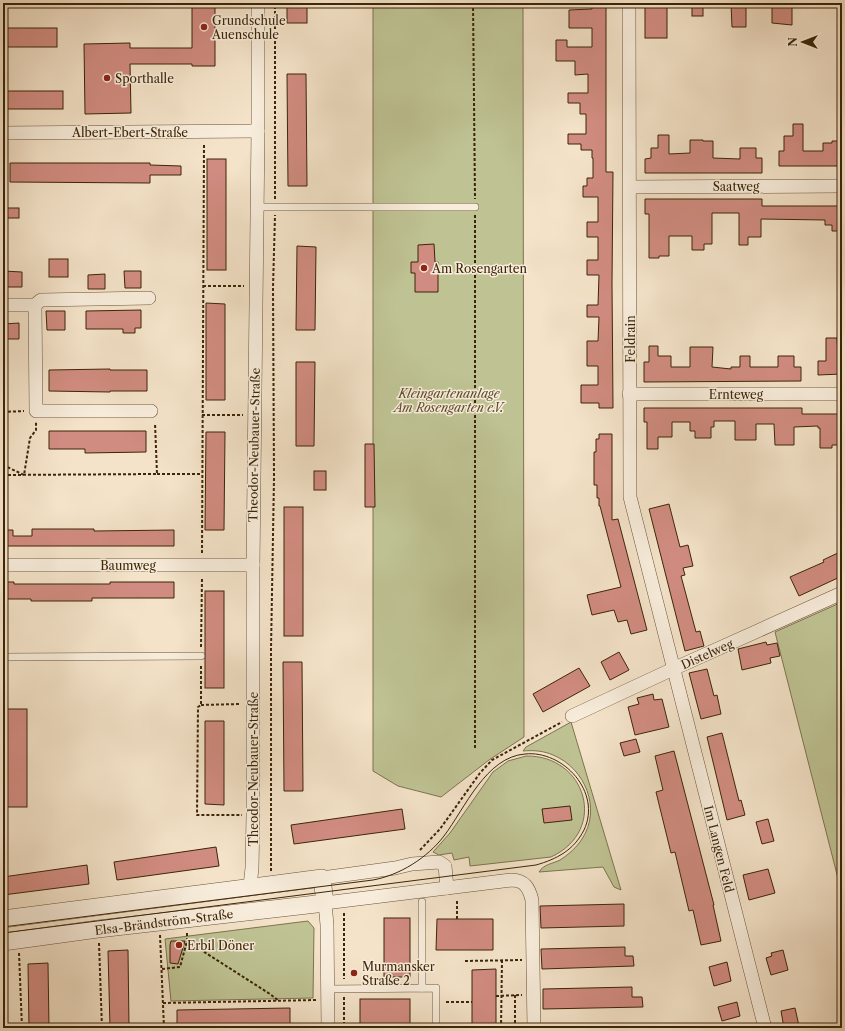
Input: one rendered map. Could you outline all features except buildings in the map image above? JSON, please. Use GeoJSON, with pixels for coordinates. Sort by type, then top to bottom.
{"type":"FeatureCollection","features":[{"type":"Feature","properties":{"kind":"street","name":"Theodor-Neubauer-Straße"},"geometry":{"type":"LineString","coordinates":[[250,886],[252,868],[253,816],[253,566],[258,3]]}},
{"type":"Feature","properties":{"kind":"street","name":"Feldrain"},"geometry":{"type":"LineString","coordinates":[[629,3],[630,497],[673,669]]}},
{"type":"Feature","properties":{"kind":"street","name":"Albert-Ebert-Straße"},"geometry":{"type":"LineString","coordinates":[[3,133],[258,131]]}},
{"type":"Feature","properties":{"kind":"street","name":"Saatweg"},"geometry":{"type":"LineString","coordinates":[[630,187],[842,186]]}},
{"type":"Feature","properties":{"kind":"street"},"geometry":{"type":"LineString","coordinates":[[3,305],[35,305],[41,300],[149,298]]}},
{"type":"Feature","properties":{"kind":"street"},"geometry":{"type":"LineString","coordinates":[[35,305],[36,411],[151,410]]}},
{"type":"Feature","properties":{"kind":"street","name":"Ernteweg"},"geometry":{"type":"LineString","coordinates":[[629,394],[842,394]]}},
{"type":"Feature","properties":{"kind":"street","name":"Baumweg"},"geometry":{"type":"LineString","coordinates":[[3,566],[253,566]]}},
{"type":"Feature","properties":{"kind":"street","name":"Distelweg"},"geometry":{"type":"LineString","coordinates":[[572,716],[842,593]]}},
{"type":"Feature","properties":{"kind":"street","name":"Im Langen Feld"},"geometry":{"type":"LineString","coordinates":[[673,669],[765,1028]]}},
{"type":"Feature","properties":{"kind":"street","name":"Elsa-Brändström-Straße"},"geometry":{"type":"LineString","coordinates":[[3,919],[250,886],[322,878],[395,868],[412,864],[439,862],[444,866],[447,888]]}},
{"type":"Feature","properties":{"kind":"street"},"geometry":{"type":"LineString","coordinates":[[322,878],[327,925],[328,1028]]}},
{"type":"Feature","properties":{"kind":"street","name":"Elsa-Brändström-Straße"},"geometry":{"type":"LineString","coordinates":[[11,941],[98,929],[517,880],[526,884],[532,900],[534,1028]]}},
{"type":"Feature","properties":{"kind":"street"},"geometry":{"type":"LineString","coordinates":[[250,886],[254,911]]}},
{"type":"Feature","properties":{"kind":"lane"},"geometry":{"type":"LineString","coordinates":[[257,207],[475,207]]}},
{"type":"Feature","properties":{"kind":"lane"},"geometry":{"type":"LineString","coordinates":[[3,657],[201,656]]}},
{"type":"Feature","properties":{"kind":"lane"},"geometry":{"type":"LineString","coordinates":[[422,902],[422,988]]}},
{"type":"Feature","properties":{"kind":"lane"},"geometry":{"type":"LineString","coordinates":[[328,995],[344,989],[436,988],[436,1028]]}},
{"type":"Feature","properties":{"kind":"path"},"geometry":{"type":"LineString","coordinates":[[272,884],[270,852],[274,478],[273,288],[275,206],[275,3]]}},
{"type":"Feature","properties":{"kind":"path"},"geometry":{"type":"LineString","coordinates":[[473,3],[475,207],[475,748]]}},
{"type":"Feature","properties":{"kind":"path"},"geometry":{"type":"LineString","coordinates":[[204,132],[201,705],[198,707],[197,815],[253,816]]}},
{"type":"Feature","properties":{"kind":"path"},"geometry":{"type":"LineString","coordinates":[[203,286],[256,286],[273,288]]}},
{"type":"Feature","properties":{"kind":"path"},"geometry":{"type":"LineString","coordinates":[[151,410],[155,420],[157,474]]}},
{"type":"Feature","properties":{"kind":"path"},"geometry":{"type":"LineString","coordinates":[[3,412],[36,411],[36,430],[30,438],[24,475]]}},
{"type":"Feature","properties":{"kind":"path"},"geometry":{"type":"LineString","coordinates":[[202,415],[243,415]]}},
{"type":"Feature","properties":{"kind":"path"},"geometry":{"type":"LineString","coordinates":[[3,465],[24,475]]}},
{"type":"Feature","properties":{"kind":"path"},"geometry":{"type":"LineString","coordinates":[[3,475],[202,474]]}},
{"type":"Feature","properties":{"kind":"path"},"geometry":{"type":"LineString","coordinates":[[201,705],[253,704]]}},
{"type":"Feature","properties":{"kind":"path"},"geometry":{"type":"LineString","coordinates":[[418,852],[433,838],[480,773],[492,760],[572,716]]}},
{"type":"Feature","properties":{"kind":"path"},"geometry":{"type":"LineString","coordinates":[[457,898],[457,919]]}},
{"type":"Feature","properties":{"kind":"path"},"geometry":{"type":"LineString","coordinates":[[344,900],[344,1028]]}},
{"type":"Feature","properties":{"kind":"path"},"geometry":{"type":"LineString","coordinates":[[162,969],[180,968],[186,941],[188,919]]}},
{"type":"Feature","properties":{"kind":"path"},"geometry":{"type":"LineString","coordinates":[[160,922],[164,1028]]}},
{"type":"Feature","properties":{"kind":"path"},"geometry":{"type":"LineString","coordinates":[[98,929],[102,1028]]}},
{"type":"Feature","properties":{"kind":"path"},"geometry":{"type":"LineString","coordinates":[[11,941],[22,1028]]}},
{"type":"Feature","properties":{"kind":"path"},"geometry":{"type":"LineString","coordinates":[[186,941],[270,994],[280,1002]]}},
{"type":"Feature","properties":{"kind":"path"},"geometry":{"type":"LineString","coordinates":[[502,960],[502,1028]]}},
{"type":"Feature","properties":{"kind":"path"},"geometry":{"type":"LineString","coordinates":[[465,961],[533,960]]}},
{"type":"Feature","properties":{"kind":"path"},"geometry":{"type":"LineString","coordinates":[[163,1003],[280,1002],[328,995]]}},
{"type":"Feature","properties":{"kind":"path"},"geometry":{"type":"LineString","coordinates":[[515,995],[515,1028]]}},
{"type":"Feature","properties":{"kind":"path"},"geometry":{"type":"LineString","coordinates":[[496,996],[533,995]]}},
{"type":"Feature","properties":{"kind":"path"},"geometry":{"type":"LineString","coordinates":[[436,1002],[472,1002]]}},
{"type":"Feature","properties":{"kind":"green space","name":"Kleingartenanlage Am Rosengarten e.V."},"geometry":{"type":"Polygon","coordinates":[[[373,3],[523,3],[524,737],[489,760],[441,797],[398,786],[373,771],[373,3]]]}},
{"type":"Feature","properties":{"kind":"green space"},"geometry":{"type":"Polygon","coordinates":[[[842,602],[842,894],[775,632],[842,602]]]}},
{"type":"Feature","properties":{"kind":"green space"},"geometry":{"type":"Polygon","coordinates":[[[571,722],[621,890],[614,887],[603,867],[539,872],[546,866],[563,858],[580,842],[588,827],[590,803],[582,779],[574,769],[564,761],[546,753],[523,751],[526,747],[571,722]]]}},
{"type":"Feature","properties":{"kind":"green space"},"geometry":{"type":"Polygon","coordinates":[[[526,756],[547,759],[563,768],[576,780],[583,796],[584,813],[580,830],[569,845],[551,857],[470,866],[469,857],[454,860],[452,853],[439,855],[433,852],[450,833],[493,772],[508,761],[526,756]]]}},
{"type":"Feature","properties":{"kind":"green space"},"geometry":{"type":"Polygon","coordinates":[[[308,921],[314,928],[313,998],[171,1001],[165,939],[308,921]]]}},
{"type":"Feature","properties":{"kind":"tram line"},"geometry":{"type":"LineString","coordinates":[[3,927],[383,878],[403,870],[430,851],[444,836],[478,786],[488,774],[499,764],[511,757],[525,754],[539,755],[553,759],[565,766],[576,776],[583,788],[588,802],[588,816],[584,830],[580,837],[570,848],[558,857],[536,865],[3,933]]}},
{"type":"Feature","properties":{"kind":"place","name":"Grundschule Auenschule"},"geometry":{"type":"Point","coordinates":[204,27]}},
{"type":"Feature","properties":{"kind":"place","name":"Sporthalle"},"geometry":{"type":"Point","coordinates":[107,78]}},
{"type":"Feature","properties":{"kind":"place","name":"Am Rosengarten"},"geometry":{"type":"Point","coordinates":[424,268]}},
{"type":"Feature","properties":{"kind":"place","name":"Erbil Döner"},"geometry":{"type":"Point","coordinates":[179,945]}},
{"type":"Feature","properties":{"kind":"place","name":"Murmansker Straße 2"},"geometry":{"type":"Point","coordinates":[354,973]}}]}
